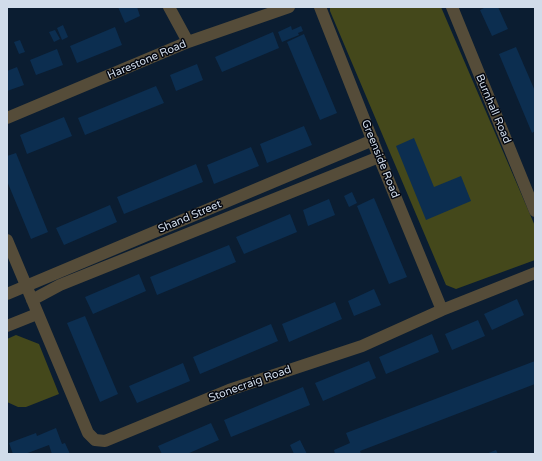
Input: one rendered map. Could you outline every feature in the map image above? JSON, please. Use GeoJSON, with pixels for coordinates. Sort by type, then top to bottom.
{"type":"FeatureCollection","features":[{"type":"Feature","properties":{"kind":"street"},"geometry":{"type":"LineString","coordinates":[[169,7],[188,42]]}},
{"type":"Feature","properties":{"kind":"street","name":"Harestone Road"},"geometry":{"type":"LineString","coordinates":[[7,118],[188,42],[289,7]]}},
{"type":"Feature","properties":{"kind":"street","name":"Greenside Road"},"geometry":{"type":"LineString","coordinates":[[320,7],[379,157],[442,310]]}},
{"type":"Feature","properties":{"kind":"street","name":"Burnhall Road"},"geometry":{"type":"LineString","coordinates":[[452,7],[535,211]]}},
{"type":"Feature","properties":{"kind":"street","name":"Shand Street"},"geometry":{"type":"LineString","coordinates":[[7,294],[373,140]]}},
{"type":"Feature","properties":{"kind":"street","name":"Shand Street"},"geometry":{"type":"LineString","coordinates":[[32,300],[60,285],[379,157]]}},
{"type":"Feature","properties":{"kind":"street"},"geometry":{"type":"LineString","coordinates":[[7,240],[37,314],[7,326]]}},
{"type":"Feature","properties":{"kind":"street","name":"Stonecraig Road"},"geometry":{"type":"LineString","coordinates":[[37,314],[88,433],[95,440],[105,441],[229,390],[362,346],[442,310],[535,273]]}},
{"type":"Feature","properties":{"kind":"green space"},"geometry":{"type":"Polygon","coordinates":[[[330,7],[441,7],[535,226],[535,260],[456,289],[446,285],[330,11],[330,7]]]}},
{"type":"Feature","properties":{"kind":"green space"},"geometry":{"type":"Polygon","coordinates":[[[16,335],[39,344],[59,394],[26,407],[18,407],[7,402],[7,339],[16,335]]]}},
{"type":"Feature","properties":{"kind":"building"},"geometry":{"type":"Polygon","coordinates":[[[118,7],[137,7],[140,16],[125,23],[118,7]]]}},
{"type":"Feature","properties":{"kind":"building"},"geometry":{"type":"Polygon","coordinates":[[[486,7],[498,7],[508,29],[492,36],[480,10],[486,7]]]}},
{"type":"Feature","properties":{"kind":"building"},"geometry":{"type":"Polygon","coordinates":[[[63,25],[68,37],[62,40],[57,28],[63,25]]]}},
{"type":"Feature","properties":{"kind":"building"},"geometry":{"type":"Polygon","coordinates":[[[291,26],[292,30],[301,26],[303,31],[298,33],[299,35],[282,42],[278,32],[291,26]]]}},
{"type":"Feature","properties":{"kind":"building"},"geometry":{"type":"Polygon","coordinates":[[[115,27],[122,45],[77,63],[70,46],[115,27]]]}},
{"type":"Feature","properties":{"kind":"building"},"geometry":{"type":"Polygon","coordinates":[[[55,30],[60,39],[54,42],[49,32],[55,30]]]}},
{"type":"Feature","properties":{"kind":"building"},"geometry":{"type":"Polygon","coordinates":[[[273,32],[279,48],[222,72],[215,57],[273,32]]]}},
{"type":"Feature","properties":{"kind":"building"},"geometry":{"type":"Polygon","coordinates":[[[304,34],[337,113],[320,120],[287,42],[304,34]]]}},
{"type":"Feature","properties":{"kind":"building"},"geometry":{"type":"Polygon","coordinates":[[[20,40],[25,52],[19,54],[14,42],[20,40]]]}},
{"type":"Feature","properties":{"kind":"building"},"geometry":{"type":"Polygon","coordinates":[[[516,47],[535,91],[535,131],[532,133],[499,54],[516,47]]]}},
{"type":"Feature","properties":{"kind":"building"},"geometry":{"type":"Polygon","coordinates":[[[57,49],[63,65],[36,75],[30,60],[57,49]]]}},
{"type":"Feature","properties":{"kind":"building"},"geometry":{"type":"Polygon","coordinates":[[[197,64],[203,80],[176,91],[170,75],[197,64]]]}},
{"type":"Feature","properties":{"kind":"building"},"geometry":{"type":"Polygon","coordinates":[[[17,67],[24,85],[7,91],[7,71],[17,67]]]}},
{"type":"Feature","properties":{"kind":"building"},"geometry":{"type":"Polygon","coordinates":[[[156,86],[164,103],[85,135],[78,118],[156,86]]]}},
{"type":"Feature","properties":{"kind":"building"},"geometry":{"type":"Polygon","coordinates":[[[64,117],[72,136],[27,154],[20,135],[64,117]]]}},
{"type":"Feature","properties":{"kind":"building"},"geometry":{"type":"Polygon","coordinates":[[[304,126],[312,145],[267,163],[260,144],[304,126]]]}},
{"type":"Feature","properties":{"kind":"building"},"geometry":{"type":"Polygon","coordinates":[[[414,138],[434,187],[461,176],[471,201],[426,220],[396,146],[414,138]]]}},
{"type":"Feature","properties":{"kind":"building"},"geometry":{"type":"Polygon","coordinates":[[[251,147],[259,166],[214,184],[207,165],[251,147]]]}},
{"type":"Feature","properties":{"kind":"building"},"geometry":{"type":"Polygon","coordinates":[[[16,153],[48,232],[31,239],[7,181],[7,156],[16,153]]]}},
{"type":"Feature","properties":{"kind":"building"},"geometry":{"type":"Polygon","coordinates":[[[196,164],[203,182],[124,214],[117,197],[196,164]]]}},
{"type":"Feature","properties":{"kind":"building"},"geometry":{"type":"Polygon","coordinates":[[[352,192],[357,203],[349,207],[344,196],[352,192]]]}},
{"type":"Feature","properties":{"kind":"building"},"geometry":{"type":"Polygon","coordinates":[[[374,198],[407,277],[389,284],[357,206],[374,198]]]}},
{"type":"Feature","properties":{"kind":"building"},"geometry":{"type":"Polygon","coordinates":[[[329,199],[335,215],[308,226],[303,210],[329,199]]]}},
{"type":"Feature","properties":{"kind":"building"},"geometry":{"type":"Polygon","coordinates":[[[110,205],[117,222],[64,245],[56,228],[110,205]]]}},
{"type":"Feature","properties":{"kind":"building"},"geometry":{"type":"Polygon","coordinates":[[[290,214],[297,232],[244,254],[236,237],[290,214]]]}},
{"type":"Feature","properties":{"kind":"building"},"geometry":{"type":"Polygon","coordinates":[[[229,245],[236,262],[157,295],[150,277],[229,245]]]}},
{"type":"Feature","properties":{"kind":"building"},"geometry":{"type":"Polygon","coordinates":[[[139,274],[146,291],[93,314],[85,297],[139,274]]]}},
{"type":"Feature","properties":{"kind":"building"},"geometry":{"type":"Polygon","coordinates":[[[374,289],[381,305],[354,316],[348,301],[374,289]]]}},
{"type":"Feature","properties":{"kind":"building"},"geometry":{"type":"Polygon","coordinates":[[[517,299],[524,315],[492,330],[484,314],[517,299]]]}},
{"type":"Feature","properties":{"kind":"building"},"geometry":{"type":"Polygon","coordinates":[[[335,302],[342,319],[289,342],[282,324],[335,302]]]}},
{"type":"Feature","properties":{"kind":"building"},"geometry":{"type":"Polygon","coordinates":[[[85,316],[118,394],[100,402],[67,323],[85,316]]]}},
{"type":"Feature","properties":{"kind":"building"},"geometry":{"type":"Polygon","coordinates":[[[478,320],[485,336],[452,350],[445,334],[478,320]]]}},
{"type":"Feature","properties":{"kind":"building"},"geometry":{"type":"Polygon","coordinates":[[[271,324],[278,341],[200,374],[193,357],[271,324]]]}},
{"type":"Feature","properties":{"kind":"building"},"geometry":{"type":"Polygon","coordinates":[[[432,334],[439,352],[386,374],[379,357],[432,334]]]}},
{"type":"Feature","properties":{"kind":"building"},"geometry":{"type":"Polygon","coordinates":[[[369,361],[376,378],[323,401],[315,383],[369,361]]]}},
{"type":"Feature","properties":{"kind":"building"},"geometry":{"type":"Polygon","coordinates":[[[535,361],[535,384],[360,451],[361,454],[335,454],[334,450],[350,443],[346,433],[535,361]]]}},
{"type":"Feature","properties":{"kind":"building"},"geometry":{"type":"Polygon","coordinates":[[[183,363],[190,381],[137,403],[129,386],[183,363]]]}},
{"type":"Feature","properties":{"kind":"building"},"geometry":{"type":"Polygon","coordinates":[[[303,387],[310,405],[231,437],[224,420],[303,387]]]}},
{"type":"Feature","properties":{"kind":"building"},"geometry":{"type":"Polygon","coordinates":[[[211,423],[219,440],[187,454],[162,454],[158,446],[211,423]]]}},
{"type":"Feature","properties":{"kind":"building"},"geometry":{"type":"Polygon","coordinates":[[[56,428],[62,444],[65,443],[70,454],[52,454],[49,445],[25,454],[13,454],[9,443],[36,433],[37,436],[56,428]]]}},
{"type":"Feature","properties":{"kind":"building"},"geometry":{"type":"Polygon","coordinates":[[[300,440],[307,454],[294,454],[290,445],[300,440]]]}},
{"type":"Feature","properties":{"kind":"building"},"geometry":{"type":"Polygon","coordinates":[[[496,450],[498,454],[486,454],[496,450]]]}}]}
